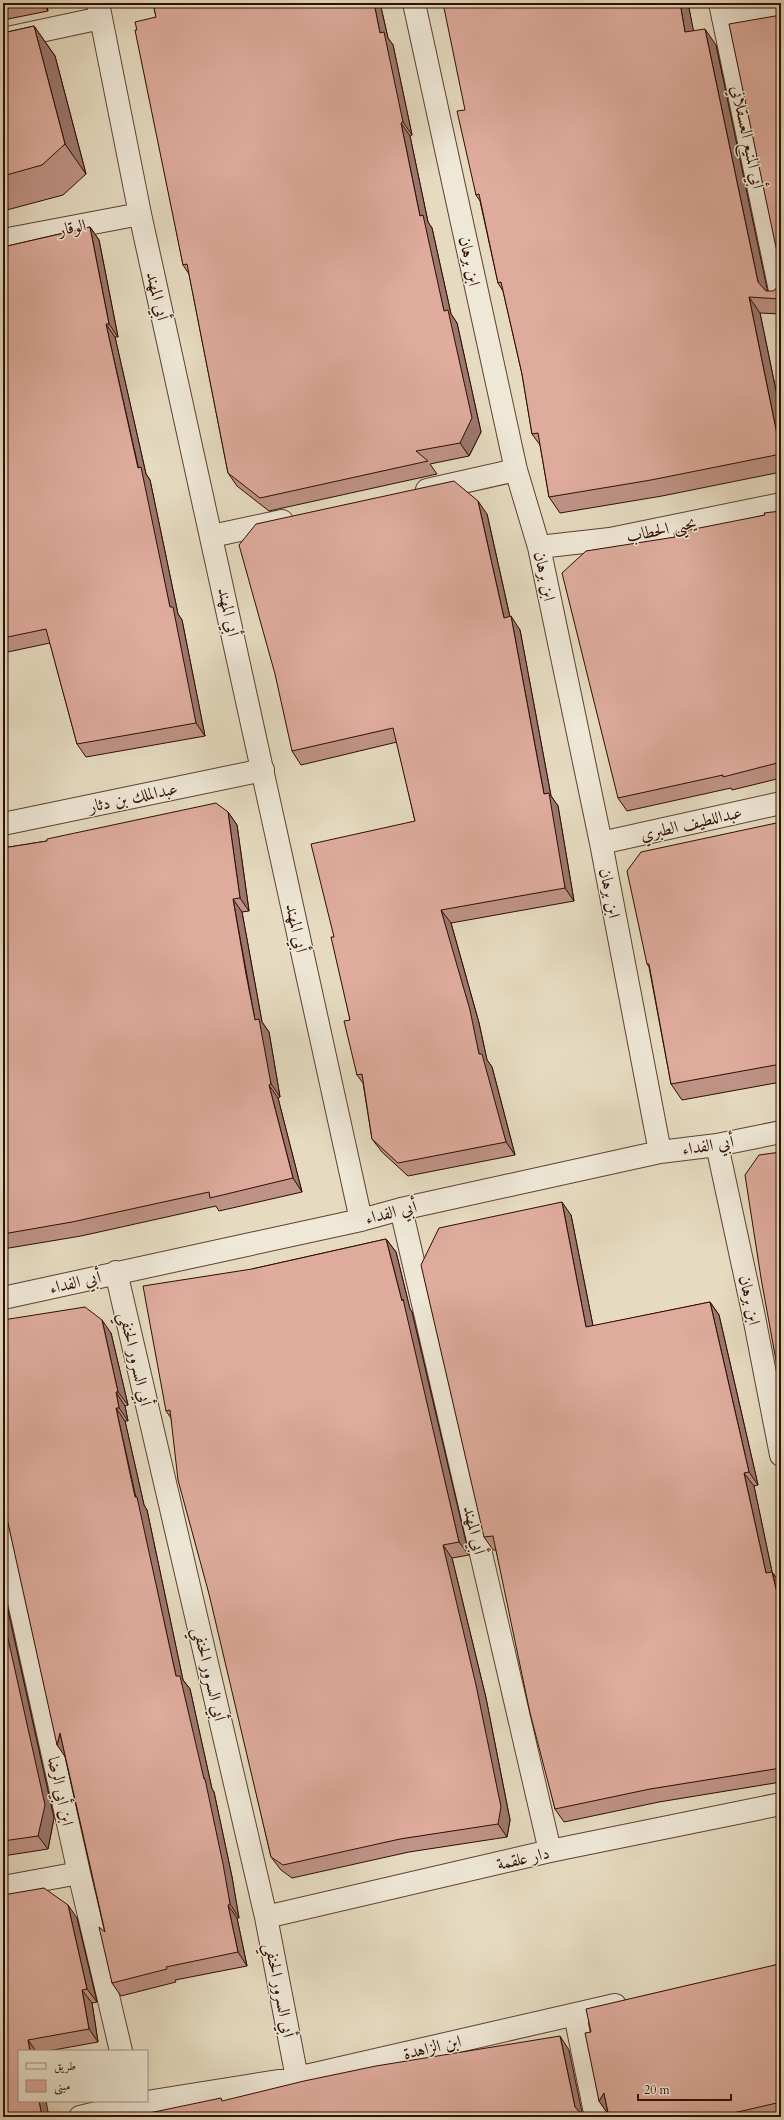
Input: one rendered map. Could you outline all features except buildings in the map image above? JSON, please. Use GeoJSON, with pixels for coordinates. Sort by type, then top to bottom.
{"type":"FeatureCollection","features":[{"type":"Feature","properties":{"kind":"street","name":"ابن برهان"},"geometry":{"type":"LineString","coordinates":[[414,3],[516,470],[539,548],[601,843],[660,1152]]}},
{"type":"Feature","properties":{"kind":"street"},"geometry":{"type":"LineString","coordinates":[[721,11],[781,7]]}},
{"type":"Feature","properties":{"kind":"street"},"geometry":{"type":"LineString","coordinates":[[3,39],[100,10]]}},
{"type":"Feature","properties":{"kind":"street","name":"أبي المهند"},"geometry":{"type":"LineString","coordinates":[[100,10],[140,214],[212,536],[361,1220]]}},
{"type":"Feature","properties":{"kind":"street","name":"أبي المنيع العسقلاني"},"geometry":{"type":"LineString","coordinates":[[721,11],[781,295]]}},
{"type":"Feature","properties":{"kind":"street","name":"الوقار"},"geometry":{"type":"LineString","coordinates":[[3,240],[140,214]]}},
{"type":"Feature","properties":{"kind":"street"},"geometry":{"type":"LineString","coordinates":[[407,494],[516,470]]}},
{"type":"Feature","properties":{"kind":"street","name":"يحيى الحطاب"},"geometry":{"type":"LineString","coordinates":[[539,548],[610,539],[781,504]]}},
{"type":"Feature","properties":{"kind":"street"},"geometry":{"type":"LineString","coordinates":[[212,536],[298,518]]}},
{"type":"Feature","properties":{"kind":"street","name":"عبدالملك بن دثار"},"geometry":{"type":"LineString","coordinates":[[3,824],[263,770]]}},
{"type":"Feature","properties":{"kind":"street","name":"عبداللطيف الطبري"},"geometry":{"type":"LineString","coordinates":[[601,843],[781,803]]}},
{"type":"Feature","properties":{"kind":"street","name":"أبي الفداء"},"geometry":{"type":"LineString","coordinates":[[3,1298],[116,1272],[361,1220],[401,1209],[660,1152],[717,1145],[781,1132]]}},
{"type":"Feature","properties":{"kind":"street","name":"ابن برهان"},"geometry":{"type":"LineString","coordinates":[[717,1145],[754,1312],[781,1455]]}},
{"type":"Feature","properties":{"kind":"street","name":"أبي المهند"},"geometry":{"type":"LineString","coordinates":[[401,1209],[550,1851]]}},
{"type":"Feature","properties":{"kind":"street","name":"أبي السرور الحنفي"},"geometry":{"type":"LineString","coordinates":[[116,1272],[266,1917],[297,2078]]}},
{"type":"Feature","properties":{"kind":"street","name":"ابن أبي الرضا"},"geometry":{"type":"LineString","coordinates":[[3,1530],[79,1873],[121,2050]]}},
{"type":"Feature","properties":{"kind":"street","name":"دار علقمة"},"geometry":{"type":"LineString","coordinates":[[266,1917],[550,1851],[781,1804]]}},
{"type":"Feature","properties":{"kind":"street"},"geometry":{"type":"LineString","coordinates":[[3,1887],[79,1873]]}},
{"type":"Feature","properties":{"kind":"street","name":"ابن الزاهدة"},"geometry":{"type":"LineString","coordinates":[[148,2100],[297,2078],[636,2000]]}},
{"type":"Feature","properties":{"kind":"street"},"geometry":{"type":"LineString","coordinates":[[575,2015],[596,2117]]}},
{"type":"Feature","properties":{"kind":"street","name":"ابن الزاهدة"},"geometry":{"type":"LineString","coordinates":[[80,2117],[133,2102]]}}]}
